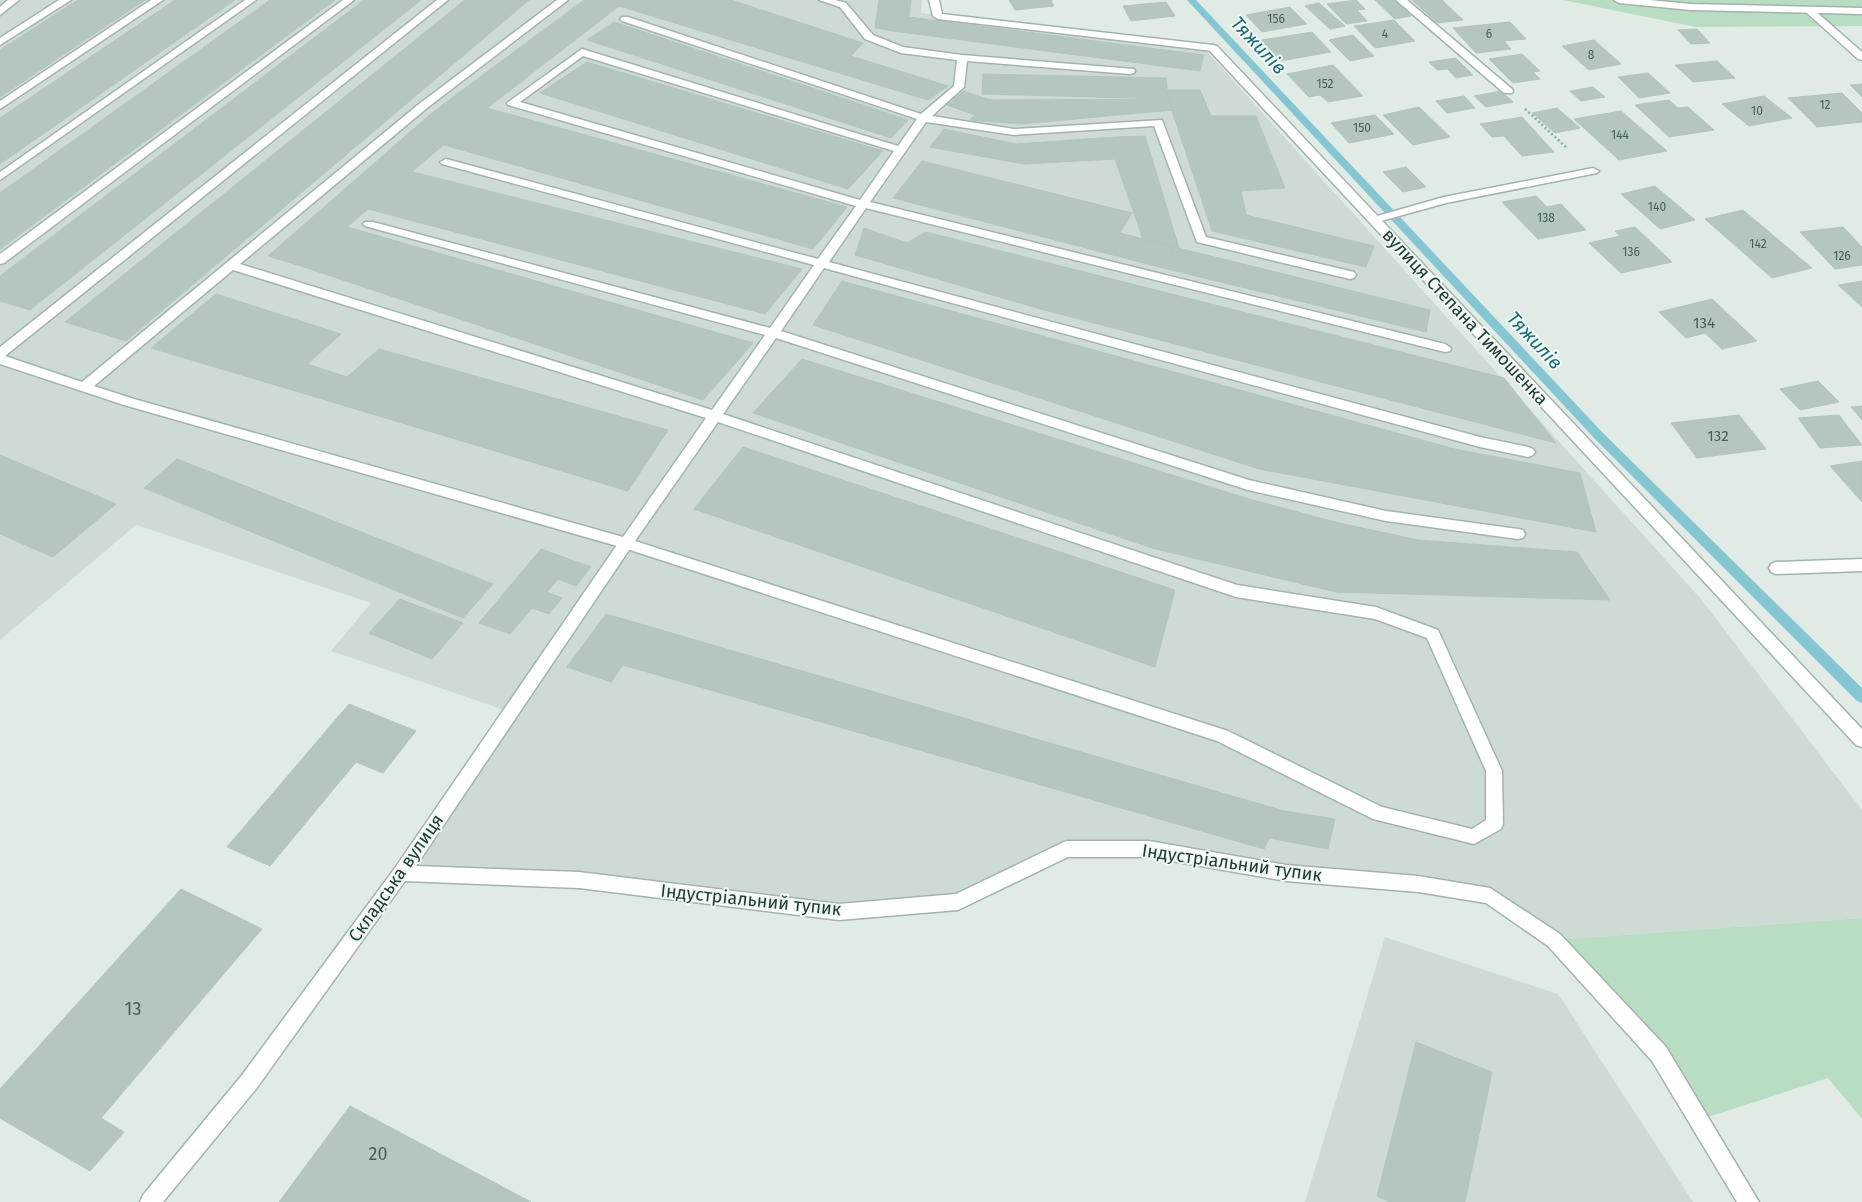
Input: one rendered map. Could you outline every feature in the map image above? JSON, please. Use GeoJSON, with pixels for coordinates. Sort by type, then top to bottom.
{"type":"FeatureCollection","features":[{"type":"Feature","properties":{"kind":"street"},"geometry":{"type":"LineString","coordinates":[[0,12],[14,0]]}},
{"type":"Feature","properties":{"kind":"street"},"geometry":{"type":"LineString","coordinates":[[0,42],[66,0]]}},
{"type":"Feature","properties":{"kind":"street"},"geometry":{"type":"LineString","coordinates":[[0,106],[158,0]]}},
{"type":"Feature","properties":{"kind":"street"},"geometry":{"type":"LineString","coordinates":[[0,177],[251,0]]}},
{"type":"Feature","properties":{"kind":"street"},"geometry":{"type":"LineString","coordinates":[[0,260],[349,0]]}},
{"type":"Feature","properties":{"kind":"street"},"geometry":{"type":"LineString","coordinates":[[0,354],[443,0]]}},
{"type":"Feature","properties":{"kind":"street"},"geometry":{"type":"LineString","coordinates":[[84,387],[423,106],[563,0]]}},
{"type":"Feature","properties":{"kind":"street"},"geometry":{"type":"LineString","coordinates":[[824,0],[843,5],[869,37],[901,50],[962,58],[1130,71]]}},
{"type":"Feature","properties":{"kind":"street","name":"вулиця Степана Тимошенка"},"geometry":{"type":"LineString","coordinates":[[934,0],[938,16],[1213,48],[1380,218],[1717,586],[1862,740]]}},
{"type":"Feature","properties":{"kind":"street"},"geometry":{"type":"LineString","coordinates":[[1401,0],[1508,91]]}},
{"type":"Feature","properties":{"kind":"street"},"geometry":{"type":"LineString","coordinates":[[1619,0],[1691,7],[1862,11]]}},
{"type":"Feature","properties":{"kind":"street"},"geometry":{"type":"LineString","coordinates":[[1810,11],[1862,57]]}},
{"type":"Feature","properties":{"kind":"street"},"geometry":{"type":"LineString","coordinates":[[625,19],[923,118],[1014,132],[1158,122],[1201,239],[1350,274]]}},
{"type":"Feature","properties":{"kind":"street"},"geometry":{"type":"LineString","coordinates":[[901,150],[582,52],[512,103],[863,204],[1445,348]]}},
{"type":"Feature","properties":{"kind":"street","name":"Складська вулиця"},"geometry":{"type":"LineString","coordinates":[[150,1202],[249,1082],[401,873],[626,543],[923,118],[959,87],[962,58]]}},
{"type":"Feature","properties":{"kind":"street"},"geometry":{"type":"LineString","coordinates":[[446,162],[1480,442],[1528,452]]}},
{"type":"Feature","properties":{"kind":"street"},"geometry":{"type":"LineString","coordinates":[[1380,218],[1444,200],[1593,171]]}},
{"type":"Feature","properties":{"kind":"street"},"geometry":{"type":"LineString","coordinates":[[369,224],[773,333],[1248,485],[1386,516],[1518,534]]}},
{"type":"Feature","properties":{"kind":"street"},"geometry":{"type":"LineString","coordinates":[[0,359],[129,402],[626,543],[1222,736],[1379,814],[1474,837],[1495,824],[1494,771],[1433,634],[1376,613],[1236,591],[715,416],[232,265]]}},
{"type":"Feature","properties":{"kind":"street"},"geometry":{"type":"LineString","coordinates":[[1776,568],[1862,565]]}},
{"type":"Feature","properties":{"kind":"street","name":"Індустріальний тупик"},"geometry":{"type":"LineString","coordinates":[[401,873],[579,880],[840,912],[958,902],[1066,849],[1149,849],[1286,873],[1418,884],[1490,896],[1554,940],[1659,1054],[1749,1202]]}},
{"type":"Feature","properties":{"kind":"path"},"geometry":{"type":"LineString","coordinates":[[1508,91],[1518,104],[1593,171]]}},
{"type":"Feature","properties":{"kind":"shaded area"},"geometry":{"type":"Polygon","coordinates":[[[0,0],[922,0],[921,13],[1203,47],[1701,599],[1862,810],[1862,918],[1554,940],[1490,896],[1149,849],[1066,849],[958,902],[840,912],[579,880],[401,873],[511,712],[331,651],[371,603],[136,525],[0,640],[0,0]]]}},
{"type":"Feature","properties":{"kind":"shaded area"},"geometry":{"type":"Polygon","coordinates":[[[1385,937],[1558,994],[1693,1202],[1305,1202],[1385,937]]]}},
{"type":"Feature","properties":{"kind":"green space"},"geometry":{"type":"Polygon","coordinates":[[[1563,0],[1862,0],[1862,26],[1696,27],[1563,0]]]}},
{"type":"Feature","properties":{"kind":"green space"},"geometry":{"type":"Polygon","coordinates":[[[1862,918],[1862,1119],[1828,1078],[1699,1120],[1659,1054],[1554,940],[1862,918]]]}},
{"type":"Feature","properties":{"kind":"building"},"geometry":{"type":"Polygon","coordinates":[[[78,0],[145,0],[0,97],[0,50],[78,0]]]}},
{"type":"Feature","properties":{"kind":"building"},"geometry":{"type":"Polygon","coordinates":[[[175,0],[235,0],[0,164],[0,118],[175,0]]]}},
{"type":"Feature","properties":{"kind":"building"},"geometry":{"type":"Polygon","coordinates":[[[270,0],[335,0],[0,249],[0,193],[270,0]]]}},
{"type":"Feature","properties":{"kind":"building"},"geometry":{"type":"Polygon","coordinates":[[[364,0],[421,0],[30,310],[0,301],[0,276],[364,0]]]}},
{"type":"Feature","properties":{"kind":"building"},"geometry":{"type":"Polygon","coordinates":[[[465,0],[529,0],[126,341],[65,322],[465,0]]]}},
{"type":"Feature","properties":{"kind":"building"},"geometry":{"type":"Polygon","coordinates":[[[584,0],[627,0],[487,108],[301,266],[268,256],[433,112],[584,0]]]}},
{"type":"Feature","properties":{"kind":"building"},"geometry":{"type":"Polygon","coordinates":[[[627,0],[731,0],[863,43],[851,56],[948,86],[928,100],[619,6],[627,0]]]}},
{"type":"Feature","properties":{"kind":"building"},"geometry":{"type":"Polygon","coordinates":[[[879,0],[911,0],[909,17],[900,32],[875,28],[879,0]]]}},
{"type":"Feature","properties":{"kind":"building"},"geometry":{"type":"Polygon","coordinates":[[[1009,0],[1051,0],[1054,6],[1015,10],[1009,0]]]}},
{"type":"Feature","properties":{"kind":"building"},"geometry":{"type":"Polygon","coordinates":[[[1356,0],[1365,9],[1357,10],[1367,21],[1346,24],[1327,4],[1356,0]]]}},
{"type":"Feature","properties":{"kind":"building"},"geometry":{"type":"Polygon","coordinates":[[[1375,0],[1394,0],[1411,16],[1395,19],[1375,0]]]}},
{"type":"Feature","properties":{"kind":"building"},"geometry":{"type":"Polygon","coordinates":[[[1412,0],[1442,0],[1463,20],[1437,23],[1412,0]]]}},
{"type":"Feature","properties":{"kind":"building"},"geometry":{"type":"Polygon","coordinates":[[[1166,2],[1175,16],[1131,21],[1123,6],[1166,2]]]}},
{"type":"Feature","properties":{"kind":"building"},"geometry":{"type":"Polygon","coordinates":[[[1319,3],[1345,26],[1330,29],[1305,6],[1319,3]]]}},
{"type":"Feature","properties":{"kind":"building"},"geometry":{"type":"Polygon","coordinates":[[[1290,7],[1307,24],[1262,32],[1246,15],[1290,7]]]}},
{"type":"Feature","properties":{"kind":"building"},"geometry":{"type":"Polygon","coordinates":[[[909,17],[1204,55],[1200,71],[900,32],[909,17]]]}},
{"type":"Feature","properties":{"kind":"building"},"geometry":{"type":"Polygon","coordinates":[[[1394,20],[1415,41],[1375,48],[1354,26],[1394,20]]]}},
{"type":"Feature","properties":{"kind":"building"},"geometry":{"type":"Polygon","coordinates":[[[614,22],[908,120],[891,138],[587,40],[614,22]]]}},
{"type":"Feature","properties":{"kind":"building"},"geometry":{"type":"Polygon","coordinates":[[[1510,22],[1526,39],[1504,41],[1511,49],[1476,53],[1453,28],[1510,22]]]}},
{"type":"Feature","properties":{"kind":"building"},"geometry":{"type":"Polygon","coordinates":[[[1697,29],[1710,43],[1691,44],[1678,30],[1697,29]]]}},
{"type":"Feature","properties":{"kind":"building"},"geometry":{"type":"Polygon","coordinates":[[[1312,32],[1331,52],[1274,62],[1256,41],[1312,32]]]}},
{"type":"Feature","properties":{"kind":"building"},"geometry":{"type":"Polygon","coordinates":[[[1353,35],[1374,56],[1350,61],[1329,40],[1353,35]]]}},
{"type":"Feature","properties":{"kind":"building"},"geometry":{"type":"Polygon","coordinates":[[[1594,40],[1621,64],[1589,70],[1562,46],[1594,40]]]}},
{"type":"Feature","properties":{"kind":"building"},"geometry":{"type":"Polygon","coordinates":[[[1522,54],[1540,71],[1533,72],[1540,79],[1513,83],[1489,59],[1522,54]]]}},
{"type":"Feature","properties":{"kind":"building"},"geometry":{"type":"Polygon","coordinates":[[[1456,58],[1473,75],[1456,78],[1447,69],[1437,70],[1429,62],[1456,58]]]}},
{"type":"Feature","properties":{"kind":"building"},"geometry":{"type":"Polygon","coordinates":[[[1717,61],[1735,78],[1693,82],[1675,65],[1717,61]]]}},
{"type":"Feature","properties":{"kind":"building"},"geometry":{"type":"Polygon","coordinates":[[[587,62],[883,151],[848,189],[540,93],[587,62]]]}},
{"type":"Feature","properties":{"kind":"building"},"geometry":{"type":"Polygon","coordinates":[[[1333,65],[1363,96],[1328,102],[1320,95],[1309,97],[1287,74],[1333,65]]]}},
{"type":"Feature","properties":{"kind":"building"},"geometry":{"type":"Polygon","coordinates":[[[1648,73],[1670,93],[1639,98],[1618,77],[1648,73]]]}},
{"type":"Feature","properties":{"kind":"building"},"geometry":{"type":"Polygon","coordinates":[[[983,74],[1166,78],[1168,99],[982,94],[983,74]]]}},
{"type":"Feature","properties":{"kind":"building"},"geometry":{"type":"Polygon","coordinates":[[[1862,84],[1862,97],[1850,85],[1862,84]]]}},
{"type":"Feature","properties":{"kind":"building"},"geometry":{"type":"Polygon","coordinates":[[[1593,87],[1605,97],[1581,101],[1570,91],[1593,87]]]}},
{"type":"Feature","properties":{"kind":"building"},"geometry":{"type":"Polygon","coordinates":[[[1167,90],[1200,90],[1211,116],[1256,116],[1285,188],[1241,191],[1246,215],[1374,246],[1366,267],[1212,231],[1168,99],[1167,90]]]}},
{"type":"Feature","properties":{"kind":"building"},"geometry":{"type":"Polygon","coordinates":[[[963,91],[991,100],[975,115],[947,105],[963,91]]]}},
{"type":"Feature","properties":{"kind":"building"},"geometry":{"type":"Polygon","coordinates":[[[1501,91],[1513,102],[1486,107],[1474,96],[1501,91]]]}},
{"type":"Feature","properties":{"kind":"building"},"geometry":{"type":"Polygon","coordinates":[[[1842,93],[1862,113],[1862,122],[1817,127],[1788,98],[1842,93]]]}},
{"type":"Feature","properties":{"kind":"building"},"geometry":{"type":"Polygon","coordinates":[[[1464,96],[1475,108],[1447,113],[1436,101],[1464,96]]]}},
{"type":"Feature","properties":{"kind":"building"},"geometry":{"type":"Polygon","coordinates":[[[1764,96],[1792,118],[1749,126],[1722,104],[1764,96]]]}},
{"type":"Feature","properties":{"kind":"building"},"geometry":{"type":"Polygon","coordinates":[[[1168,99],[1172,110],[1021,124],[970,120],[991,100],[1168,99]]]}},
{"type":"Feature","properties":{"kind":"building"},"geometry":{"type":"Polygon","coordinates":[[[1669,100],[1678,108],[1688,107],[1714,130],[1669,137],[1635,105],[1669,100]]]}},
{"type":"Feature","properties":{"kind":"building"},"geometry":{"type":"Polygon","coordinates":[[[1419,107],[1450,137],[1413,145],[1383,115],[1419,107]]]}},
{"type":"Feature","properties":{"kind":"building"},"geometry":{"type":"Polygon","coordinates":[[[487,108],[847,207],[813,249],[444,145],[487,108]]]}},
{"type":"Feature","properties":{"kind":"building"},"geometry":{"type":"Polygon","coordinates":[[[1557,108],[1580,128],[1555,133],[1532,113],[1557,108]]]}},
{"type":"Feature","properties":{"kind":"building"},"geometry":{"type":"Polygon","coordinates":[[[1621,111],[1667,151],[1619,160],[1574,119],[1621,111]]]}},
{"type":"Feature","properties":{"kind":"building"},"geometry":{"type":"Polygon","coordinates":[[[1375,115],[1394,134],[1349,143],[1331,123],[1375,115]]]}},
{"type":"Feature","properties":{"kind":"building"},"geometry":{"type":"Polygon","coordinates":[[[1522,117],[1554,152],[1522,156],[1504,136],[1492,137],[1480,124],[1522,117]]]}},
{"type":"Feature","properties":{"kind":"building"},"geometry":{"type":"Polygon","coordinates":[[[944,129],[1016,144],[1115,137],[1115,159],[1024,164],[930,147],[944,129]]]}},
{"type":"Feature","properties":{"kind":"building"},"geometry":{"type":"Polygon","coordinates":[[[1145,136],[1179,248],[1143,239],[1115,159],[1115,137],[1145,136]]]}},
{"type":"Feature","properties":{"kind":"building"},"geometry":{"type":"Polygon","coordinates":[[[922,161],[1132,213],[1120,233],[1174,247],[1163,268],[893,198],[922,161]]]}},
{"type":"Feature","properties":{"kind":"building"},"geometry":{"type":"Polygon","coordinates":[[[1406,167],[1426,187],[1403,192],[1383,172],[1406,167]]]}},
{"type":"Feature","properties":{"kind":"building"},"geometry":{"type":"Polygon","coordinates":[[[413,172],[802,269],[765,314],[368,209],[413,172]]]}},
{"type":"Feature","properties":{"kind":"building"},"geometry":{"type":"Polygon","coordinates":[[[1655,186],[1695,220],[1660,229],[1621,194],[1655,186]]]}},
{"type":"Feature","properties":{"kind":"building"},"geometry":{"type":"Polygon","coordinates":[[[1536,196],[1547,207],[1561,204],[1586,230],[1538,239],[1502,202],[1536,196]]]}},
{"type":"Feature","properties":{"kind":"building"},"geometry":{"type":"Polygon","coordinates":[[[1743,210],[1812,268],[1772,278],[1705,219],[1743,210]]]}},
{"type":"Feature","properties":{"kind":"building"},"geometry":{"type":"Polygon","coordinates":[[[347,227],[753,343],[703,400],[301,266],[347,227]]]}},
{"type":"Feature","properties":{"kind":"building"},"geometry":{"type":"Polygon","coordinates":[[[1635,227],[1672,262],[1621,273],[1589,243],[1620,236],[1615,231],[1635,227]]]}},
{"type":"Feature","properties":{"kind":"building"},"geometry":{"type":"Polygon","coordinates":[[[1843,227],[1862,247],[1862,265],[1835,269],[1800,232],[1843,227]]]}},
{"type":"Feature","properties":{"kind":"building"},"geometry":{"type":"Polygon","coordinates":[[[864,228],[907,243],[926,232],[1504,378],[1556,443],[1044,310],[855,255],[864,228]]]}},
{"type":"Feature","properties":{"kind":"building"},"geometry":{"type":"Polygon","coordinates":[[[1174,247],[1430,310],[1426,332],[1163,268],[1174,247]]]}},
{"type":"Feature","properties":{"kind":"building"},"geometry":{"type":"Polygon","coordinates":[[[842,281],[1455,449],[1580,473],[1596,532],[1259,469],[813,325],[842,281]]]}},
{"type":"Feature","properties":{"kind":"building"},"geometry":{"type":"Polygon","coordinates":[[[1862,281],[1862,307],[1838,285],[1862,281]]]}},
{"type":"Feature","properties":{"kind":"building"},"geometry":{"type":"Polygon","coordinates":[[[216,294],[341,334],[307,364],[347,377],[322,399],[151,348],[216,294]]]}},
{"type":"Feature","properties":{"kind":"building"},"geometry":{"type":"Polygon","coordinates":[[[1712,299],[1757,341],[1722,349],[1705,333],[1686,338],[1659,312],[1712,299]]]}},
{"type":"Feature","properties":{"kind":"building"},"geometry":{"type":"Polygon","coordinates":[[[379,349],[668,430],[628,491],[322,399],[379,349]]]}},
{"type":"Feature","properties":{"kind":"building"},"geometry":{"type":"Polygon","coordinates":[[[802,359],[1249,499],[1339,523],[1418,540],[1577,552],[1610,600],[1336,592],[1152,548],[753,413],[802,359]]]}},
{"type":"Feature","properties":{"kind":"building"},"geometry":{"type":"Polygon","coordinates":[[[1818,381],[1839,402],[1800,410],[1780,389],[1818,381]]]}},
{"type":"Feature","properties":{"kind":"building"},"geometry":{"type":"Polygon","coordinates":[[[1862,406],[1862,420],[1851,407],[1862,406]]]}},
{"type":"Feature","properties":{"kind":"building"},"geometry":{"type":"Polygon","coordinates":[[[1739,415],[1766,449],[1697,458],[1671,423],[1739,415]]]}},
{"type":"Feature","properties":{"kind":"building"},"geometry":{"type":"Polygon","coordinates":[[[1839,415],[1862,445],[1820,448],[1798,418],[1839,415]]]}},
{"type":"Feature","properties":{"kind":"building"},"geometry":{"type":"Polygon","coordinates":[[[743,447],[1175,590],[1155,667],[694,509],[743,447]]]}},
{"type":"Feature","properties":{"kind":"building"},"geometry":{"type":"Polygon","coordinates":[[[0,455],[116,504],[53,557],[0,534],[0,455]]]}},
{"type":"Feature","properties":{"kind":"building"},"geometry":{"type":"Polygon","coordinates":[[[177,459],[493,584],[463,618],[144,488],[177,459]]]}},
{"type":"Feature","properties":{"kind":"building"},"geometry":{"type":"Polygon","coordinates":[[[1862,461],[1862,502],[1830,466],[1862,461]]]}},
{"type":"Feature","properties":{"kind":"building"},"geometry":{"type":"Polygon","coordinates":[[[541,549],[591,567],[576,586],[558,579],[547,592],[562,598],[549,614],[532,608],[510,634],[479,623],[541,549]]]}},
{"type":"Feature","properties":{"kind":"building"},"geometry":{"type":"Polygon","coordinates":[[[400,599],[463,623],[432,659],[369,633],[400,599]]]}},
{"type":"Feature","properties":{"kind":"building"},"geometry":{"type":"Polygon","coordinates":[[[606,614],[1284,811],[1335,819],[1328,849],[1269,838],[1264,849],[623,665],[611,682],[567,667],[606,614]]]}},
{"type":"Feature","properties":{"kind":"building"},"geometry":{"type":"Polygon","coordinates":[[[349,704],[416,731],[383,773],[356,762],[270,866],[227,847],[349,704]]]}},
{"type":"Feature","properties":{"kind":"building"},"geometry":{"type":"Polygon","coordinates":[[[181,889],[262,929],[101,1118],[124,1132],[90,1171],[0,1118],[0,1089],[181,889]]]}},
{"type":"Feature","properties":{"kind":"building"},"geometry":{"type":"Polygon","coordinates":[[[1416,1042],[1492,1072],[1465,1202],[1390,1202],[1377,1196],[1416,1042]]]}},
{"type":"Feature","properties":{"kind":"building"},"geometry":{"type":"Polygon","coordinates":[[[350,1106],[531,1202],[279,1202],[350,1106]]]}},
{"type":"Feature","properties":{"kind":"waterway","name":"Тяжилів"},"geometry":{"type":"LineString","coordinates":[[1191,0],[1599,436],[1862,697]]}}]}
